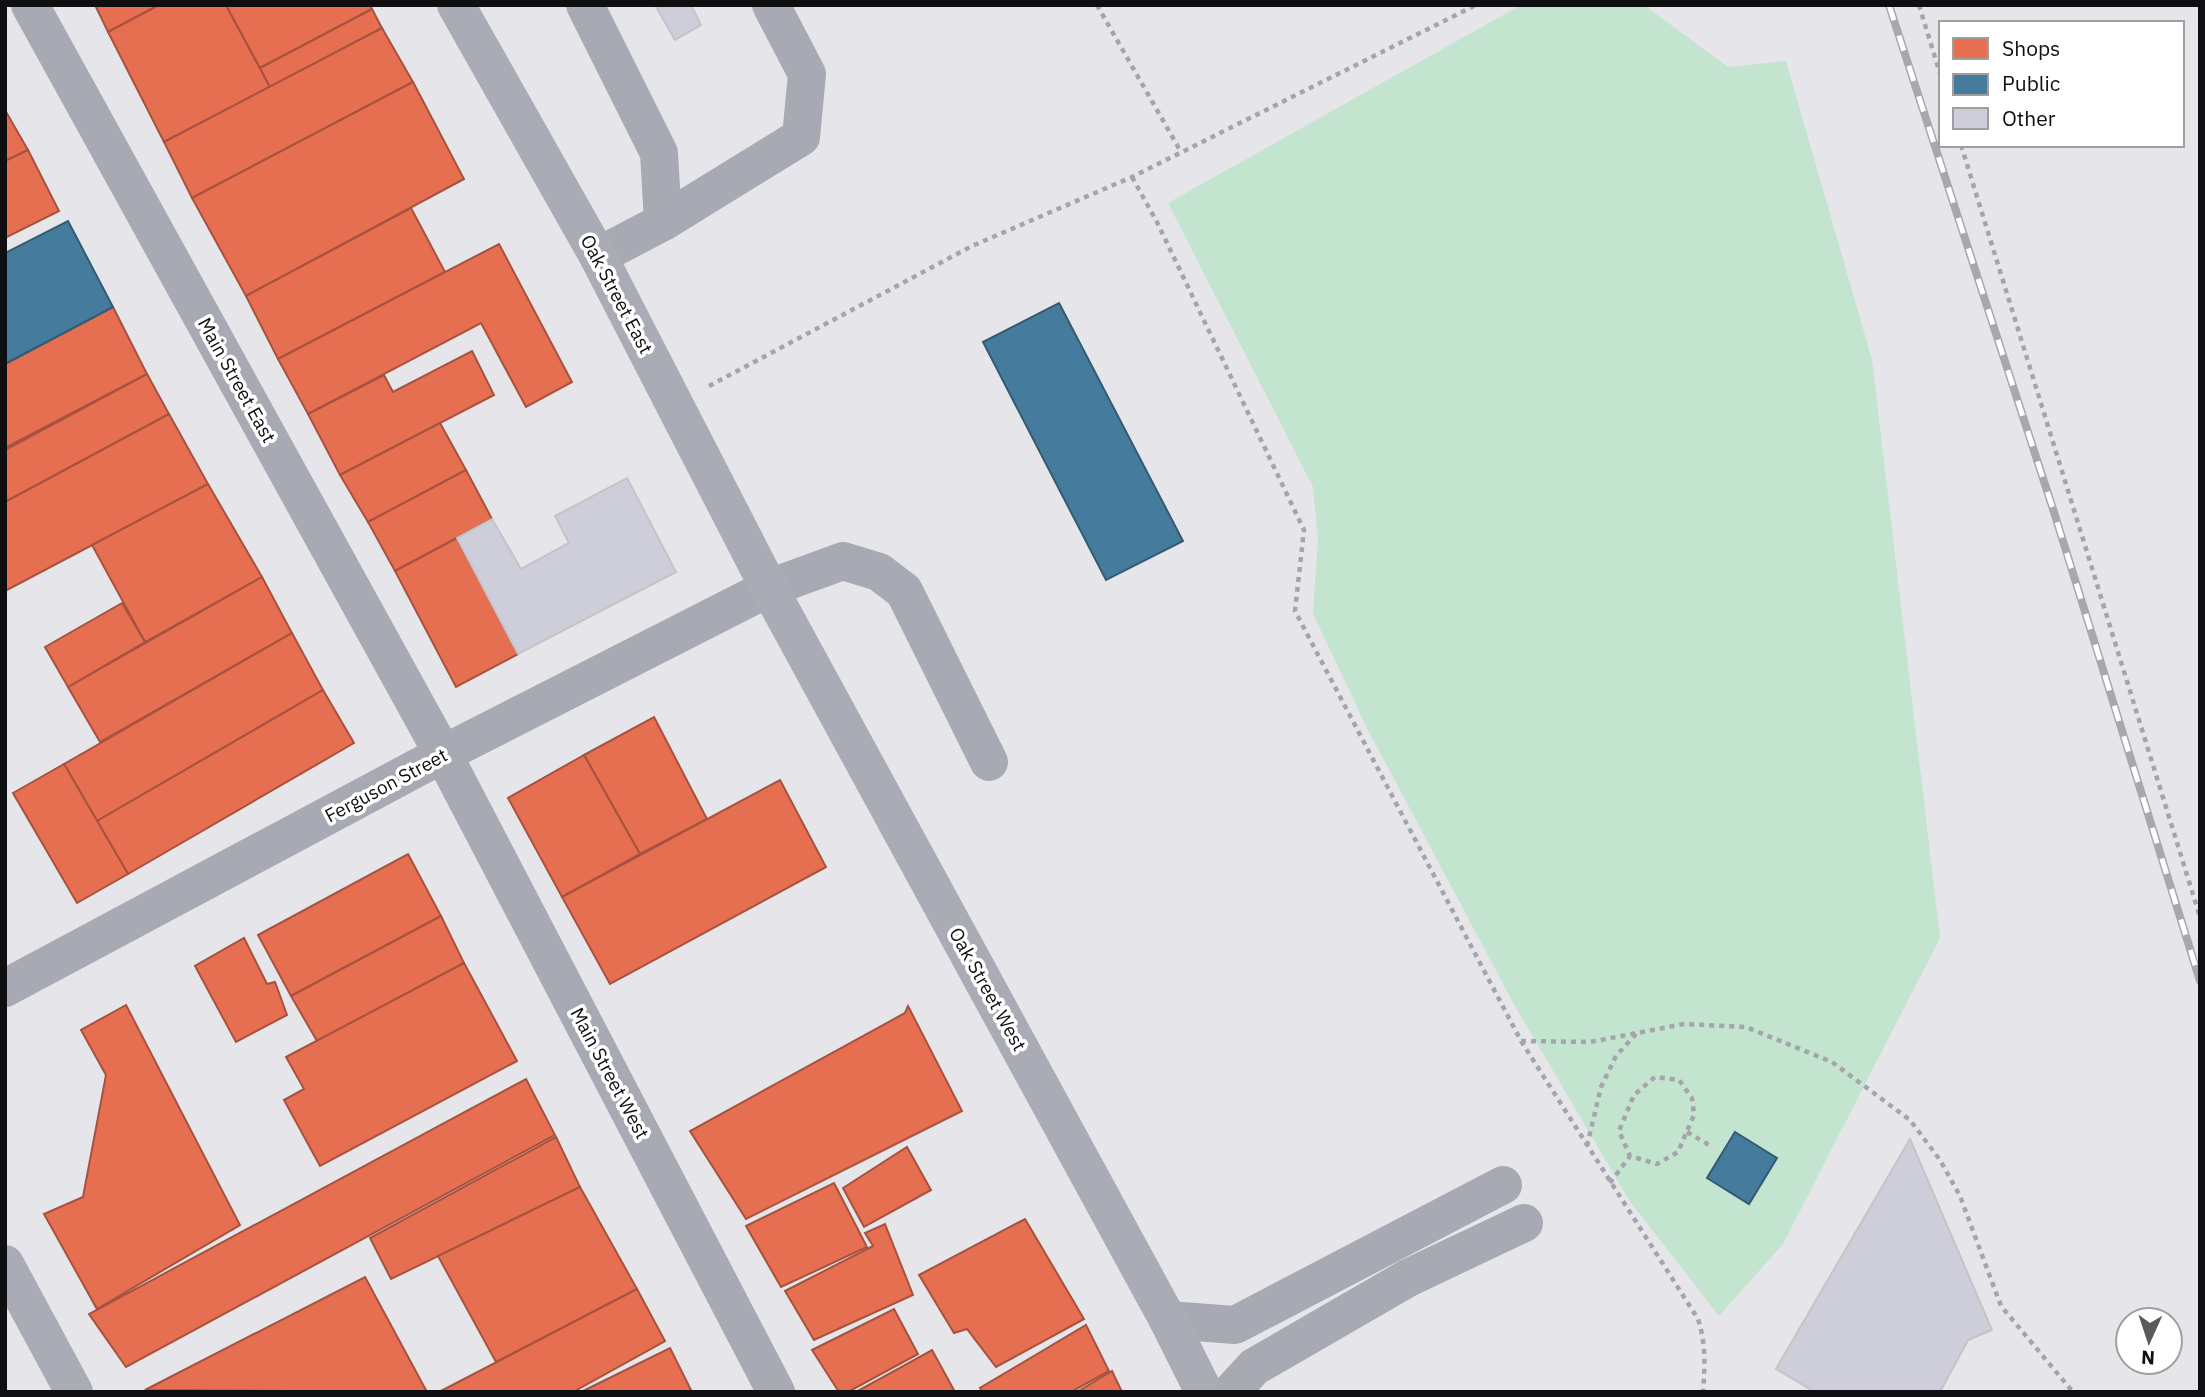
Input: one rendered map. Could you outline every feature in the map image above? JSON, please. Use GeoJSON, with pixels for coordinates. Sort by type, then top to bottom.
{"type":"FeatureCollection","features":[{"type":"Feature","properties":{"kind":"main road","name":"Oak Street East"},"geometry":{"type":"LineString","coordinates":[[456,5],[598,256],[769,588]]}},
{"type":"Feature","properties":{"kind":"main road","name":"Oak Street West"},"geometry":{"type":"LineString","coordinates":[[769,588],[1168,1320],[1204,1392]]}},
{"type":"Feature","properties":{"kind":"main road"},"geometry":{"type":"LineString","coordinates":[[5,1264],[74,1392]]}},
{"type":"Feature","properties":{"kind":"street","name":"Main Street East"},"geometry":{"type":"LineString","coordinates":[[30,5],[443,754]]}},
{"type":"Feature","properties":{"kind":"street"},"geometry":{"type":"LineString","coordinates":[[585,5],[659,153],[663,222]]}},
{"type":"Feature","properties":{"kind":"street"},"geometry":{"type":"LineString","coordinates":[[598,256],[663,222],[801,137],[807,74],[771,5]]}},
{"type":"Feature","properties":{"kind":"street","name":"Ferguson Street"},"geometry":{"type":"LineString","coordinates":[[5,988],[443,754],[769,588],[843,561],[879,572],[904,591],[989,762]]}},
{"type":"Feature","properties":{"kind":"street","name":"Main Street West"},"geometry":{"type":"LineString","coordinates":[[443,754],[776,1392]]}},
{"type":"Feature","properties":{"kind":"street"},"geometry":{"type":"LineString","coordinates":[[1168,1320],[1235,1325],[1503,1185]]}},
{"type":"Feature","properties":{"kind":"street"},"geometry":{"type":"LineString","coordinates":[[1231,1392],[1254,1367],[1408,1278],[1524,1223]]}},
{"type":"Feature","properties":{"kind":"path"},"geometry":{"type":"LineString","coordinates":[[1097,5],[1181,152]]}},
{"type":"Feature","properties":{"kind":"path"},"geometry":{"type":"LineString","coordinates":[[675,405],[972,246],[1132,177],[1476,5]]}},
{"type":"Feature","properties":{"kind":"path"},"geometry":{"type":"LineString","coordinates":[[1919,5],[1939,71]]}},
{"type":"Feature","properties":{"kind":"path"},"geometry":{"type":"LineString","coordinates":[[1962,147],[2200,916]]}},
{"type":"Feature","properties":{"kind":"path"},"geometry":{"type":"LineString","coordinates":[[1132,177],[1163,234],[1304,530],[1295,611],[1521,1041],[1698,1319],[1706,1356],[1703,1392]]}},
{"type":"Feature","properties":{"kind":"path"},"geometry":{"type":"LineString","coordinates":[[1521,1041],[1590,1042],[1684,1024],[1746,1027],[1832,1062],[1910,1120],[1940,1160],[1960,1196],[2001,1306],[2073,1392]]}},
{"type":"Feature","properties":{"kind":"path"},"geometry":{"type":"LineString","coordinates":[[1587,1146],[1601,1087],[1616,1056],[1636,1034]]}},
{"type":"Feature","properties":{"kind":"path"},"geometry":{"type":"LineString","coordinates":[[1655,1077],[1679,1080],[1692,1098],[1694,1115],[1678,1152],[1657,1164],[1630,1156],[1619,1130],[1634,1095],[1655,1077]]}},
{"type":"Feature","properties":{"kind":"path"},"geometry":{"type":"LineString","coordinates":[[1687,1132],[1709,1145]]}},
{"type":"Feature","properties":{"kind":"path"},"geometry":{"type":"LineString","coordinates":[[1610,1183],[1630,1156]]}},
{"type":"Feature","properties":{"kind":"green space"},"geometry":{"type":"Polygon","coordinates":[[[1521,5],[1644,5],[1728,67],[1786,61],[1872,360],[1940,938],[1783,1244],[1719,1316],[1629,1200],[1516,1008],[1369,732],[1313,614],[1318,538],[1313,487],[1168,203],[1521,5]]]}},
{"type":"Feature","properties":{"kind":"building: Shops"},"geometry":{"type":"Polygon","coordinates":[[[95,5],[159,5],[108,32],[95,5]]]}},
{"type":"Feature","properties":{"kind":"building: Shops"},"geometry":{"type":"Polygon","coordinates":[[[159,5],[226,5],[270,87],[164,142],[108,32],[159,5]]]}},
{"type":"Feature","properties":{"kind":"building: Shops"},"geometry":{"type":"Polygon","coordinates":[[[226,5],[370,5],[372,9],[260,68],[226,5]]]}},
{"type":"Feature","properties":{"kind":"building: Shops"},"geometry":{"type":"Polygon","coordinates":[[[372,9],[382,28],[270,87],[260,68],[372,9]]]}},
{"type":"Feature","properties":{"kind":"building: Shops"},"geometry":{"type":"Polygon","coordinates":[[[382,28],[413,82],[192,198],[164,142],[382,28]]]}},
{"type":"Feature","properties":{"kind":"building: Shops"},"geometry":{"type":"Polygon","coordinates":[[[413,82],[464,179],[246,296],[192,198],[413,82]]]}},
{"type":"Feature","properties":{"kind":"building: Shops"},"geometry":{"type":"Polygon","coordinates":[[[5,110],[28,150],[5,161],[5,110]]]}},
{"type":"Feature","properties":{"kind":"building: Shops"},"geometry":{"type":"Polygon","coordinates":[[[28,150],[59,211],[5,238],[5,161],[28,150]]]}},
{"type":"Feature","properties":{"kind":"building: Shops"},"geometry":{"type":"Polygon","coordinates":[[[411,208],[445,272],[278,359],[246,296],[411,208]]]}},
{"type":"Feature","properties":{"kind":"building: Shops"},"geometry":{"type":"Polygon","coordinates":[[[499,244],[572,382],[526,407],[481,323],[308,414],[278,359],[499,244]]]}},
{"type":"Feature","properties":{"kind":"building: Shops"},"geometry":{"type":"Polygon","coordinates":[[[113,307],[147,374],[5,448],[5,364],[113,307]]]}},
{"type":"Feature","properties":{"kind":"building: Shops"},"geometry":{"type":"Polygon","coordinates":[[[472,351],[494,395],[340,475],[308,414],[384,375],[393,392],[472,351]]]}},
{"type":"Feature","properties":{"kind":"building: Shops"},"geometry":{"type":"Polygon","coordinates":[[[147,374],[169,414],[5,502],[5,450],[147,374]]]}},
{"type":"Feature","properties":{"kind":"building: Shops"},"geometry":{"type":"Polygon","coordinates":[[[169,414],[208,484],[5,591],[5,502],[169,414]]]}},
{"type":"Feature","properties":{"kind":"building: Shops"},"geometry":{"type":"Polygon","coordinates":[[[440,423],[466,470],[368,522],[340,475],[440,423]]]}},
{"type":"Feature","properties":{"kind":"building: Shops"},"geometry":{"type":"Polygon","coordinates":[[[466,470],[492,519],[395,571],[368,522],[466,470]]]}},
{"type":"Feature","properties":{"kind":"building: Shops"},"geometry":{"type":"Polygon","coordinates":[[[208,484],[262,577],[145,642],[92,545],[208,484]]]}},
{"type":"Feature","properties":{"kind":"building: Shops"},"geometry":{"type":"Polygon","coordinates":[[[457,538],[518,654],[456,687],[395,571],[457,538]]]}},
{"type":"Feature","properties":{"kind":"building: Shops"},"geometry":{"type":"Polygon","coordinates":[[[262,577],[292,633],[100,742],[68,687],[262,577]]]}},
{"type":"Feature","properties":{"kind":"building: Shops"},"geometry":{"type":"Polygon","coordinates":[[[122,603],[145,642],[68,687],[45,647],[122,603]]]}},
{"type":"Feature","properties":{"kind":"building: Shops"},"geometry":{"type":"Polygon","coordinates":[[[292,633],[323,690],[97,821],[64,764],[292,633]]]}},
{"type":"Feature","properties":{"kind":"building: Shops"},"geometry":{"type":"Polygon","coordinates":[[[323,690],[354,743],[128,874],[97,821],[323,690]]]}},
{"type":"Feature","properties":{"kind":"building: Shops"},"geometry":{"type":"Polygon","coordinates":[[[654,717],[707,819],[640,854],[584,755],[654,717]]]}},
{"type":"Feature","properties":{"kind":"building: Shops"},"geometry":{"type":"Polygon","coordinates":[[[584,755],[640,854],[562,897],[508,798],[584,755]]]}},
{"type":"Feature","properties":{"kind":"building: Shops"},"geometry":{"type":"Polygon","coordinates":[[[64,764],[128,874],[77,903],[13,793],[64,764]]]}},
{"type":"Feature","properties":{"kind":"building: Shops"},"geometry":{"type":"Polygon","coordinates":[[[780,780],[826,867],[610,984],[562,897],[780,780]]]}},
{"type":"Feature","properties":{"kind":"building: Shops"},"geometry":{"type":"Polygon","coordinates":[[[408,854],[441,916],[291,996],[258,935],[408,854]]]}},
{"type":"Feature","properties":{"kind":"building: Shops"},"geometry":{"type":"Polygon","coordinates":[[[441,916],[464,963],[317,1041],[291,996],[441,916]]]}},
{"type":"Feature","properties":{"kind":"building: Shops"},"geometry":{"type":"Polygon","coordinates":[[[244,938],[267,984],[275,982],[287,1015],[236,1042],[195,966],[244,938]]]}},
{"type":"Feature","properties":{"kind":"building: Shops"},"geometry":{"type":"Polygon","coordinates":[[[464,963],[517,1061],[320,1166],[284,1100],[304,1089],[286,1057],[464,963]]]}},
{"type":"Feature","properties":{"kind":"building: Shops"},"geometry":{"type":"Polygon","coordinates":[[[126,1005],[240,1225],[97,1309],[44,1214],[83,1197],[106,1075],[81,1030],[126,1005]]]}},
{"type":"Feature","properties":{"kind":"building: Shops"},"geometry":{"type":"Polygon","coordinates":[[[908,1006],[962,1111],[746,1219],[690,1131],[905,1013],[908,1006]]]}},
{"type":"Feature","properties":{"kind":"building: Shops"},"geometry":{"type":"Polygon","coordinates":[[[526,1079],[555,1135],[126,1367],[89,1314],[526,1079]]]}},
{"type":"Feature","properties":{"kind":"building: Shops"},"geometry":{"type":"Polygon","coordinates":[[[556,1137],[580,1187],[391,1279],[370,1238],[556,1137]]]}},
{"type":"Feature","properties":{"kind":"building: Shops"},"geometry":{"type":"Polygon","coordinates":[[[907,1147],[931,1190],[864,1227],[843,1188],[907,1147]]]}},
{"type":"Feature","properties":{"kind":"building: Shops"},"geometry":{"type":"Polygon","coordinates":[[[834,1183],[867,1247],[781,1287],[746,1226],[834,1183]]]}},
{"type":"Feature","properties":{"kind":"building: Shops"},"geometry":{"type":"Polygon","coordinates":[[[580,1187],[637,1289],[496,1362],[438,1256],[580,1187]]]}},
{"type":"Feature","properties":{"kind":"building: Shops"},"geometry":{"type":"Polygon","coordinates":[[[1025,1219],[1084,1319],[996,1367],[967,1329],[954,1333],[919,1275],[1025,1219]]]}},
{"type":"Feature","properties":{"kind":"building: Shops"},"geometry":{"type":"Polygon","coordinates":[[[885,1224],[913,1295],[814,1340],[785,1291],[873,1246],[865,1233],[885,1224]]]}},
{"type":"Feature","properties":{"kind":"building: Shops"},"geometry":{"type":"Polygon","coordinates":[[[365,1277],[427,1392],[145,1390],[365,1277]]]}},
{"type":"Feature","properties":{"kind":"building: Shops"},"geometry":{"type":"Polygon","coordinates":[[[637,1289],[665,1341],[573,1392],[439,1392],[637,1289]]]}},
{"type":"Feature","properties":{"kind":"building: Shops"},"geometry":{"type":"Polygon","coordinates":[[[894,1309],[918,1354],[848,1392],[839,1392],[812,1350],[894,1309]]]}},
{"type":"Feature","properties":{"kind":"building: Shops"},"geometry":{"type":"Polygon","coordinates":[[[1086,1325],[1109,1371],[1071,1392],[982,1392],[980,1388],[1086,1325]]]}},
{"type":"Feature","properties":{"kind":"building: Shops"},"geometry":{"type":"Polygon","coordinates":[[[670,1348],[692,1392],[581,1392],[670,1348]]]}},
{"type":"Feature","properties":{"kind":"building: Shops"},"geometry":{"type":"Polygon","coordinates":[[[932,1350],[955,1392],[856,1392],[932,1350]]]}},
{"type":"Feature","properties":{"kind":"building: Shops"},"geometry":{"type":"Polygon","coordinates":[[[1112,1371],[1122,1392],[1077,1392],[1112,1371]]]}},
{"type":"Feature","properties":{"kind":"building: Public"},"geometry":{"type":"Polygon","coordinates":[[[68,221],[113,307],[5,364],[5,253],[68,221]]]}},
{"type":"Feature","properties":{"kind":"building: Public"},"geometry":{"type":"Polygon","coordinates":[[[1059,303],[1183,541],[1106,580],[983,342],[1059,303]]]}},
{"type":"Feature","properties":{"kind":"building: Public"},"geometry":{"type":"Polygon","coordinates":[[[1735,1132],[1777,1158],[1749,1204],[1707,1178],[1735,1132]]]}},
{"type":"Feature","properties":{"kind":"building: Other"},"geometry":{"type":"Polygon","coordinates":[[[655,5],[691,5],[701,25],[675,40],[655,5]]]}},
{"type":"Feature","properties":{"kind":"building: Other"},"geometry":{"type":"Polygon","coordinates":[[[627,478],[676,572],[518,654],[457,538],[492,519],[521,569],[569,543],[555,516],[627,478]]]}},
{"type":"Feature","properties":{"kind":"building: Other"},"geometry":{"type":"Polygon","coordinates":[[[1910,1139],[1992,1330],[1968,1340],[1940,1392],[1815,1392],[1776,1369],[1910,1139]]]}},
{"type":"Feature","properties":{"kind":"railway"},"geometry":{"type":"LineString","coordinates":[[1889,5],[2053,509],[2200,981]]}}]}
